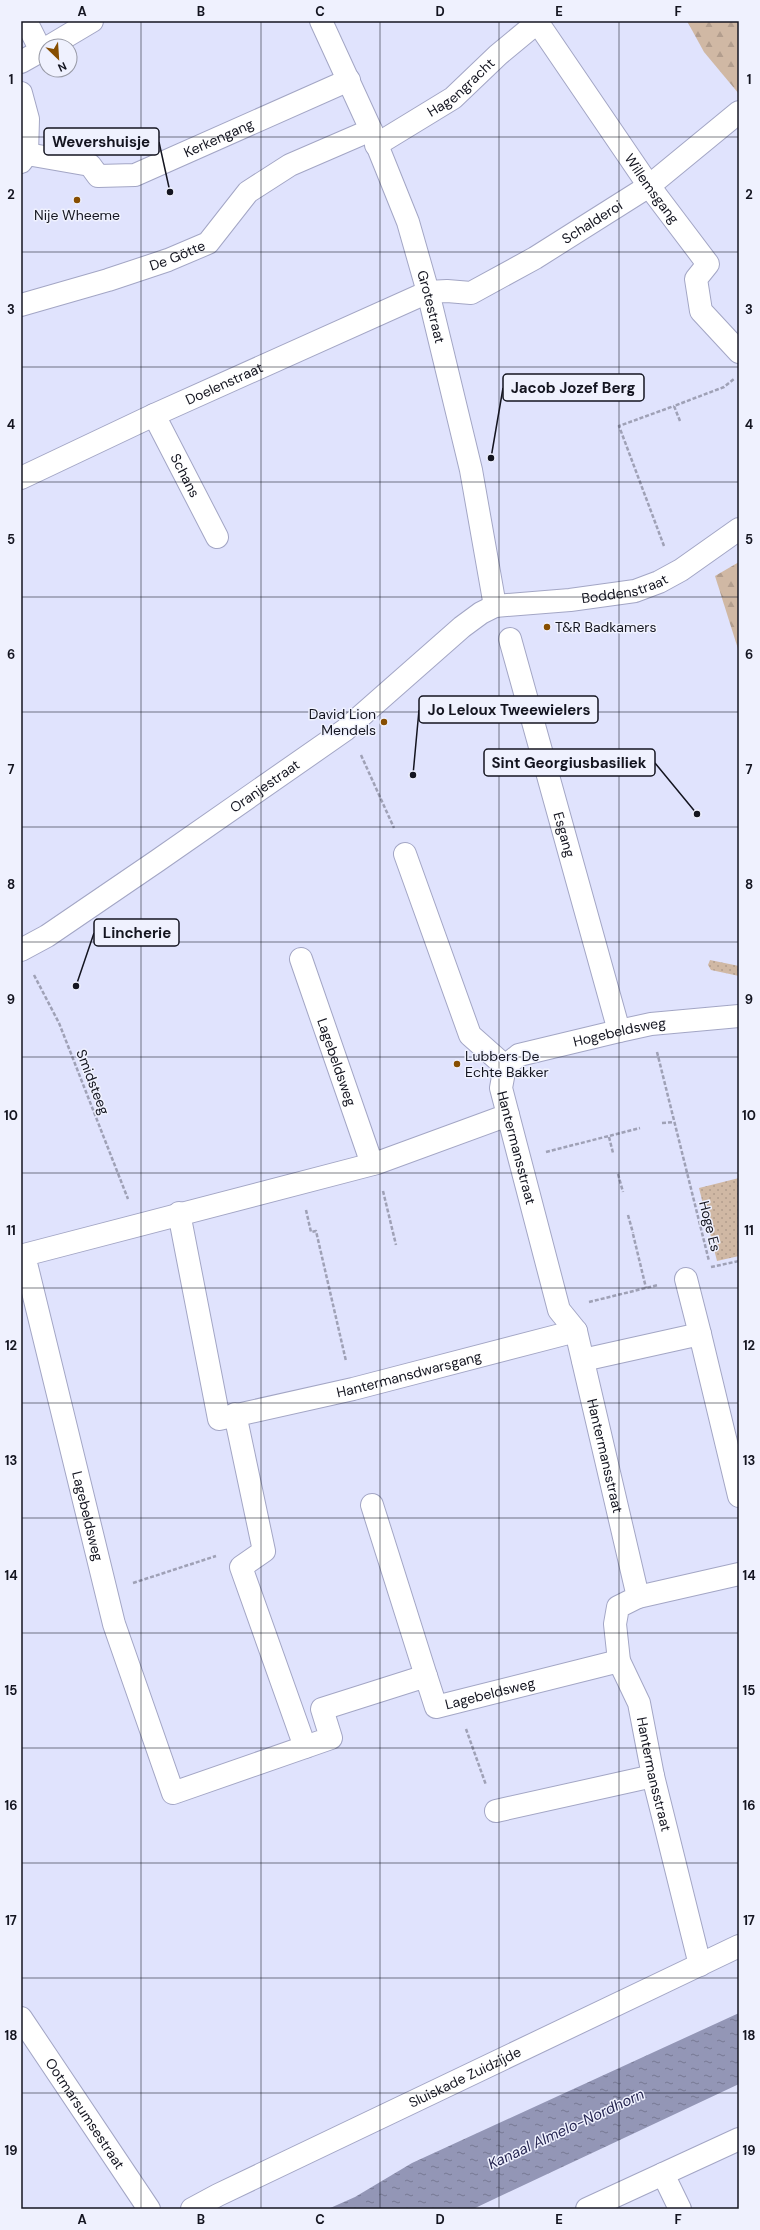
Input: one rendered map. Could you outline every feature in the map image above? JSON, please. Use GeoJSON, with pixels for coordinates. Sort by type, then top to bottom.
{"type":"FeatureCollection","features":[{"type":"Feature","properties":{"kind":"street"},"geometry":{"type":"LineString","coordinates":[[26,21],[38,38]]}},
{"type":"Feature","properties":{"kind":"street"},"geometry":{"type":"LineString","coordinates":[[64,38],[92,21]]}},
{"type":"Feature","properties":{"kind":"street","name":"Grotestraat"},"geometry":{"type":"LineString","coordinates":[[321,21],[349,80],[408,222],[428,292],[471,470],[495,606]]}},
{"type":"Feature","properties":{"kind":"street","name":"Hagengracht"},"geometry":{"type":"LineString","coordinates":[[374,138],[452,98],[498,55],[538,22]]}},
{"type":"Feature","properties":{"kind":"street","name":"Willemsgang"},"geometry":{"type":"LineString","coordinates":[[538,22],[649,186],[708,264],[696,279],[701,311],[739,352]]}},
{"type":"Feature","properties":{"kind":"street"},"geometry":{"type":"LineString","coordinates":[[21,62],[38,53]]}},
{"type":"Feature","properties":{"kind":"street","name":"Kerkengang"},"geometry":{"type":"LineString","coordinates":[[24,158],[90,165],[98,176],[135,175],[349,80]]}},
{"type":"Feature","properties":{"kind":"street"},"geometry":{"type":"LineString","coordinates":[[21,94],[28,119],[24,158]]}},
{"type":"Feature","properties":{"kind":"street","name":"Schalderoi"},"geometry":{"type":"LineString","coordinates":[[428,292],[447,291],[471,293],[535,258],[649,186],[739,112]]}},
{"type":"Feature","properties":{"kind":"street","name":"De Götte"},"geometry":{"type":"LineString","coordinates":[[21,305],[123,275],[168,260],[208,243],[248,192],[290,165],[374,138]]}},
{"type":"Feature","properties":{"kind":"street","name":"Doelenstraat"},"geometry":{"type":"LineString","coordinates":[[21,478],[154,414],[428,292]]}},
{"type":"Feature","properties":{"kind":"street","name":"Schans"},"geometry":{"type":"LineString","coordinates":[[154,414],[217,537]]}},
{"type":"Feature","properties":{"kind":"street","name":"Boddenstraat"},"geometry":{"type":"LineString","coordinates":[[495,606],[570,600],[635,591],[659,582],[681,570],[739,529]]}},
{"type":"Feature","properties":{"kind":"street","name":"Oranjestraat"},"geometry":{"type":"LineString","coordinates":[[21,950],[47,936],[345,730],[462,627],[481,613],[495,606]]}},
{"type":"Feature","properties":{"kind":"street","name":"Esgang"},"geometry":{"type":"LineString","coordinates":[[510,639],[619,1031]]}},
{"type":"Feature","properties":{"kind":"street"},"geometry":{"type":"LineString","coordinates":[[405,854],[470,1035],[505,1066]]}},
{"type":"Feature","properties":{"kind":"street","name":"Lagebeldsweg"},"geometry":{"type":"LineString","coordinates":[[301,959],[374,1164]]}},
{"type":"Feature","properties":{"kind":"street","name":"Hogebeldsweg"},"geometry":{"type":"LineString","coordinates":[[505,1066],[519,1055],[651,1024],[739,1016]]}},
{"type":"Feature","properties":{"kind":"street","name":"Hantermansstraat"},"geometry":{"type":"LineString","coordinates":[[505,1066],[501,1088],[521,1159],[559,1310],[576,1332],[638,1597]]}},
{"type":"Feature","properties":{"kind":"street","name":"Lagebeldsweg"},"geometry":{"type":"LineString","coordinates":[[508,1115],[374,1164],[180,1213],[24,1255],[114,1624],[173,1792],[331,1738],[322,1709],[426,1676],[436,1707],[619,1661]]}},
{"type":"Feature","properties":{"kind":"street"},"geometry":{"type":"LineString","coordinates":[[180,1213],[219,1419],[238,1413],[264,1550],[240,1567],[306,1747]]}},
{"type":"Feature","properties":{"kind":"street"},"geometry":{"type":"LineString","coordinates":[[686,1279],[739,1496]]}},
{"type":"Feature","properties":{"kind":"street","name":"Hantermansdwarsgang"},"geometry":{"type":"LineString","coordinates":[[238,1413],[353,1389],[576,1332]]}},
{"type":"Feature","properties":{"kind":"street"},"geometry":{"type":"LineString","coordinates":[[583,1360],[700,1334]]}},
{"type":"Feature","properties":{"kind":"street"},"geometry":{"type":"LineString","coordinates":[[372,1505],[426,1676]]}},
{"type":"Feature","properties":{"kind":"street","name":"Hantermansstraat"},"geometry":{"type":"LineString","coordinates":[[700,1965],[653,1776],[639,1703],[619,1661],[615,1624],[618,1607],[638,1597],[739,1574]]}},
{"type":"Feature","properties":{"kind":"street"},"geometry":{"type":"LineString","coordinates":[[496,1811],[653,1776]]}},
{"type":"Feature","properties":{"kind":"street","name":"Sluiskade Zuidzijde"},"geometry":{"type":"LineString","coordinates":[[192,2209],[218,2195],[739,1946]]}},
{"type":"Feature","properties":{"kind":"street","name":"Ootmarsumsestraat"},"geometry":{"type":"LineString","coordinates":[[21,2018],[149,2209]]}},
{"type":"Feature","properties":{"kind":"street"},"geometry":{"type":"LineString","coordinates":[[587,2209],[739,2139]]}},
{"type":"Feature","properties":{"kind":"street"},"geometry":{"type":"LineString","coordinates":[[663,2174],[680,2209]]}},
{"type":"Feature","properties":{"kind":"path"},"geometry":{"type":"LineString","coordinates":[[665,547],[619,426],[724,387],[739,375]]}},
{"type":"Feature","properties":{"kind":"path"},"geometry":{"type":"LineString","coordinates":[[674,406],[680,421]]}},
{"type":"Feature","properties":{"kind":"path"},"geometry":{"type":"LineString","coordinates":[[345,730],[366,762],[405,854]]}},
{"type":"Feature","properties":{"kind":"path","name":"Smidsteeg"},"geometry":{"type":"LineString","coordinates":[[32,971],[59,1023],[138,1224]]}},
{"type":"Feature","properties":{"kind":"path","name":"Hoge Es"},"geometry":{"type":"LineString","coordinates":[[559,1310],[686,1279],[711,1268],[651,1024]]}},
{"type":"Feature","properties":{"kind":"path"},"geometry":{"type":"LineString","coordinates":[[662,1123],[674,1122]]}},
{"type":"Feature","properties":{"kind":"path"},"geometry":{"type":"LineString","coordinates":[[521,1159],[640,1128]]}},
{"type":"Feature","properties":{"kind":"path"},"geometry":{"type":"LineString","coordinates":[[609,1137],[613,1153]]}},
{"type":"Feature","properties":{"kind":"path"},"geometry":{"type":"LineString","coordinates":[[374,1164],[396,1245]]}},
{"type":"Feature","properties":{"kind":"path"},"geometry":{"type":"LineString","coordinates":[[618,1174],[623,1192]]}},
{"type":"Feature","properties":{"kind":"path"},"geometry":{"type":"LineString","coordinates":[[300,1183],[311,1232],[316,1231],[353,1389]]}},
{"type":"Feature","properties":{"kind":"path"},"geometry":{"type":"LineString","coordinates":[[628,1215],[646,1288]]}},
{"type":"Feature","properties":{"kind":"path"},"geometry":{"type":"LineString","coordinates":[[711,1268],[739,1261]]}},
{"type":"Feature","properties":{"kind":"path"},"geometry":{"type":"LineString","coordinates":[[106,1592],[218,1555]]}},
{"type":"Feature","properties":{"kind":"path"},"geometry":{"type":"LineString","coordinates":[[455,1702],[496,1811]]}},
{"type":"Feature","properties":{"kind":"green space"},"geometry":{"type":"Polygon","coordinates":[[[687,21],[739,21],[739,94],[704,52],[687,21]]]}},
{"type":"Feature","properties":{"kind":"green space"},"geometry":{"type":"Polygon","coordinates":[[[739,562],[739,652],[715,576],[739,562]]]}},
{"type":"Feature","properties":{"kind":"green space"},"geometry":{"type":"Polygon","coordinates":[[[710,960],[739,966],[739,976],[711,970],[708,965],[710,960]]]}},
{"type":"Feature","properties":{"kind":"green space"},"geometry":{"type":"Polygon","coordinates":[[[739,1178],[739,1256],[717,1261],[699,1188],[739,1178]]]}},
{"type":"Feature","properties":{"kind":"water","name":"Kanaal Almelo-Nordhorn"},"geometry":{"type":"Polygon","coordinates":[[[739,2013],[739,2084],[473,2209],[328,2209],[355,2197],[412,2163],[739,2013]]]}},
{"type":"Feature","properties":{"kind":"place","name":"Wevershuisje"},"geometry":{"type":"Point","coordinates":[170,192]}},
{"type":"Feature","properties":{"kind":"place","name":"Nije Wheeme"},"geometry":{"type":"Point","coordinates":[77,200]}},
{"type":"Feature","properties":{"kind":"place","name":"Jacob Jozef Berg"},"geometry":{"type":"Point","coordinates":[491,458]}},
{"type":"Feature","properties":{"kind":"place","name":"T&R Badkamers"},"geometry":{"type":"Point","coordinates":[547,627]}},
{"type":"Feature","properties":{"kind":"place","name":"David Lion Mendels"},"geometry":{"type":"Point","coordinates":[384,722]}},
{"type":"Feature","properties":{"kind":"place","name":"Jo Leloux Tweewielers"},"geometry":{"type":"Point","coordinates":[413,775]}},
{"type":"Feature","properties":{"kind":"place","name":"Sint Georgiusbasiliek"},"geometry":{"type":"Point","coordinates":[697,814]}},
{"type":"Feature","properties":{"kind":"place","name":"Lincherie"},"geometry":{"type":"Point","coordinates":[76,986]}},
{"type":"Feature","properties":{"kind":"place","name":"Lubbers De Echte Bakker"},"geometry":{"type":"Point","coordinates":[457,1064]}}]}
